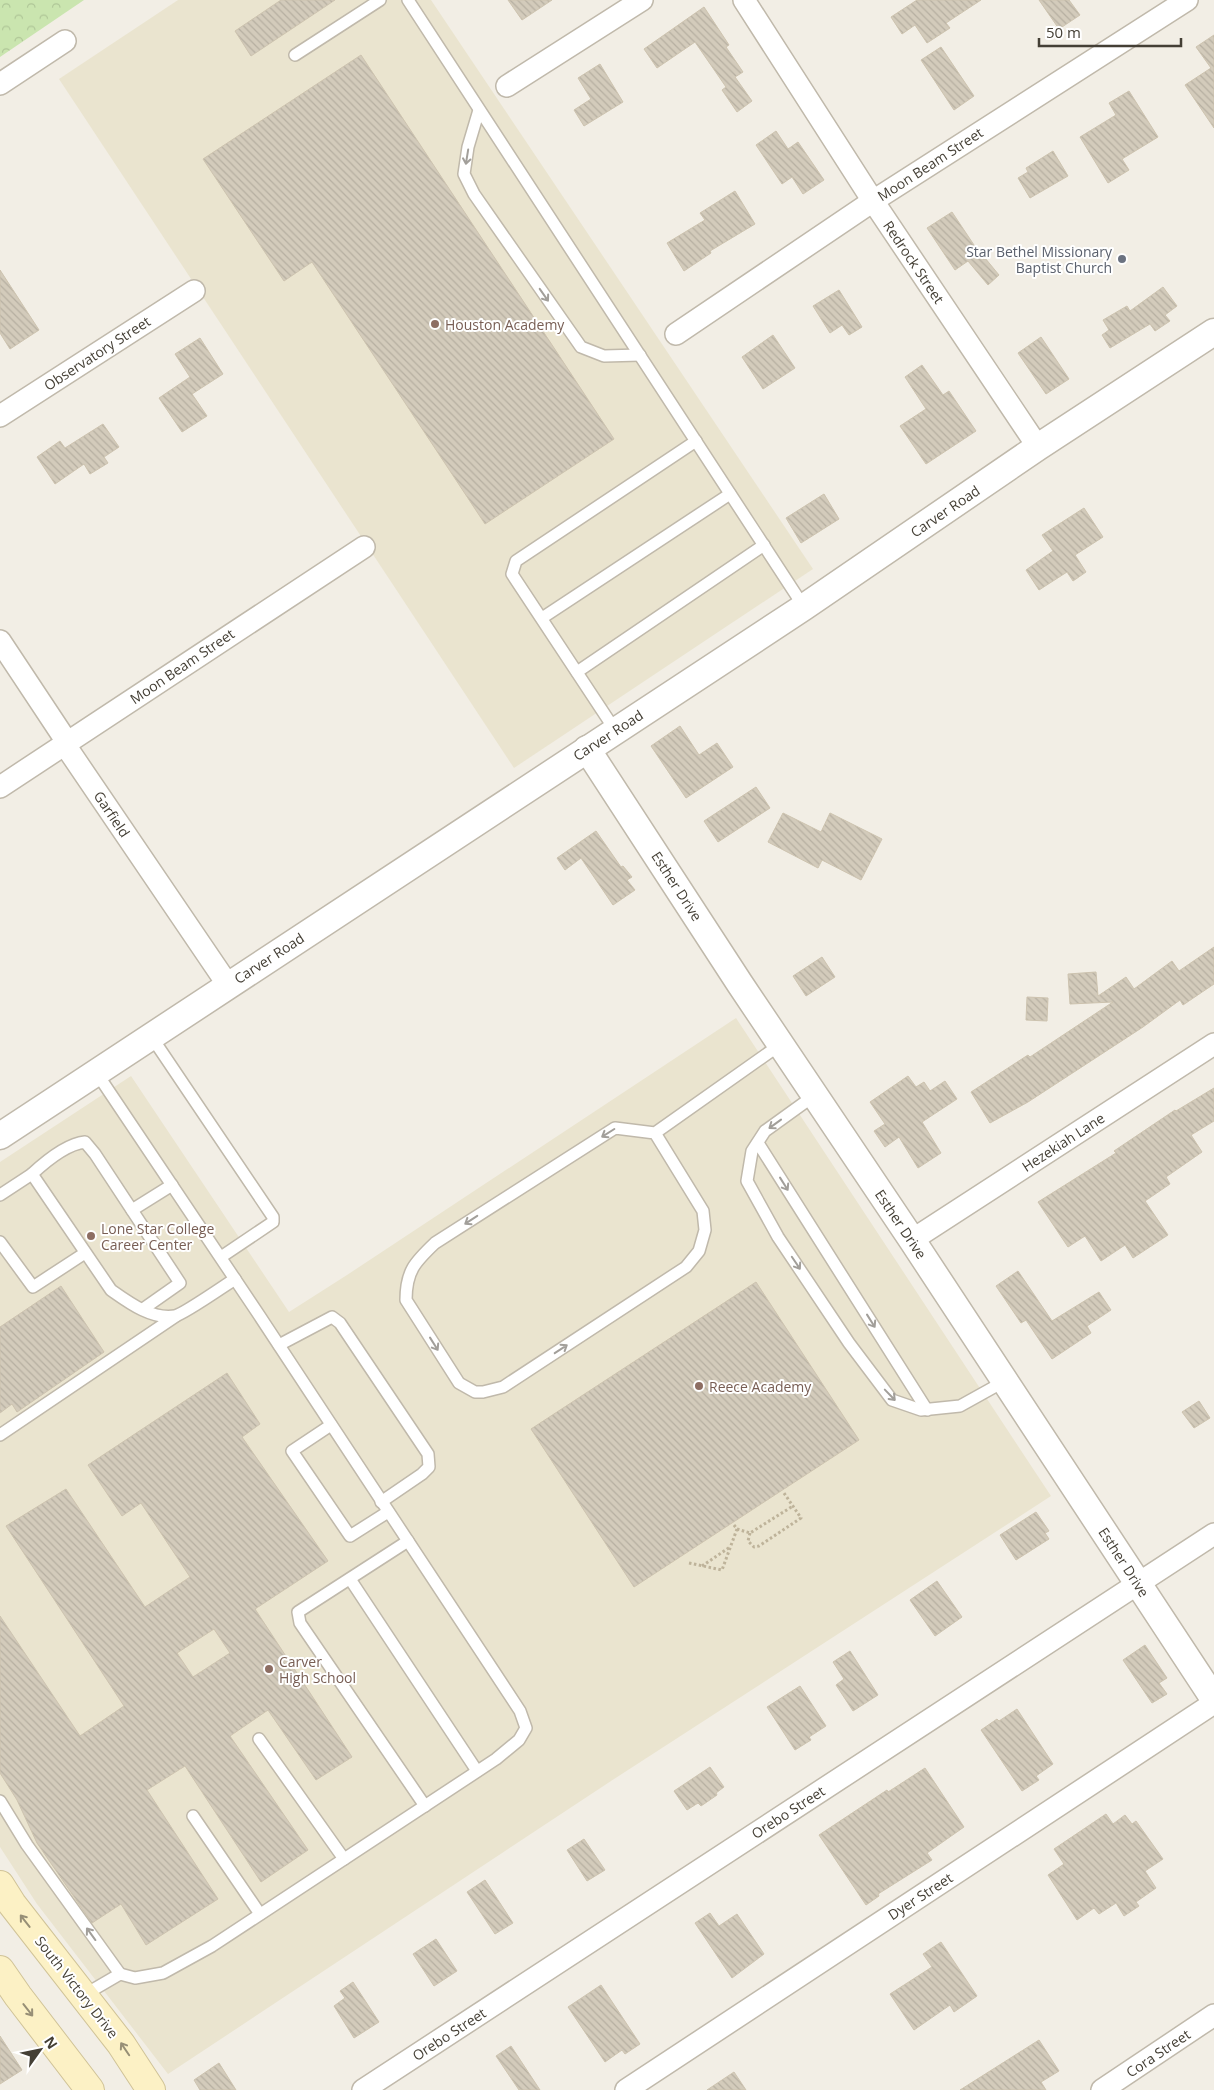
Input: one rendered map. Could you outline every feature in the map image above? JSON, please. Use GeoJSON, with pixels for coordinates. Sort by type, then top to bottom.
{"type":"FeatureCollection","features":[{"type":"Feature","properties":{"kind":"main road","name":"South Victory Drive"},"geometry":{"type":"LineString","coordinates":[[0,1885],[12,1904],[121,2044],[152,2090]]}},
{"type":"Feature","properties":{"kind":"main road"},"geometry":{"type":"LineString","coordinates":[[0,1970],[90,2090]]}},
{"type":"Feature","properties":{"kind":"street"},"geometry":{"type":"LineString","coordinates":[[507,86],[642,0]]}},
{"type":"Feature","properties":{"kind":"street","name":"Redrock Street"},"geometry":{"type":"LineString","coordinates":[[744,0],[873,201],[1038,447]]}},
{"type":"Feature","properties":{"kind":"street","name":"Moon Beam Street"},"geometry":{"type":"LineString","coordinates":[[676,334],[873,201],[1187,0]]}},
{"type":"Feature","properties":{"kind":"street"},"geometry":{"type":"LineString","coordinates":[[0,84],[64,41]]}},
{"type":"Feature","properties":{"kind":"street","name":"Observatory Street"},"geometry":{"type":"LineString","coordinates":[[0,416],[194,291]]}},
{"type":"Feature","properties":{"kind":"street","name":"Carver Road"},"geometry":{"type":"LineString","coordinates":[[0,1136],[804,607],[1038,447],[1214,332]]}},
{"type":"Feature","properties":{"kind":"street","name":"Moon Beam Street"},"geometry":{"type":"LineString","coordinates":[[0,787],[364,547]]}},
{"type":"Feature","properties":{"kind":"street","name":"Garfield"},"geometry":{"type":"LineString","coordinates":[[0,641],[63,736],[65,745],[228,985]]}},
{"type":"Feature","properties":{"kind":"street","name":"Esther Drive"},"geometry":{"type":"LineString","coordinates":[[587,749],[1214,1701]]}},
{"type":"Feature","properties":{"kind":"street","name":"Hezekiah Lane"},"geometry":{"type":"LineString","coordinates":[[912,1240],[1214,1044]]}},
{"type":"Feature","properties":{"kind":"street","name":"Orebo Street"},"geometry":{"type":"LineString","coordinates":[[363,2090],[1214,1534]]}},
{"type":"Feature","properties":{"kind":"street","name":"Dyer Street"},"geometry":{"type":"LineString","coordinates":[[626,2090],[1214,1701]]}},
{"type":"Feature","properties":{"kind":"street","name":"Cora Street"},"geometry":{"type":"LineString","coordinates":[[1102,2090],[1214,2015]]}},
{"type":"Feature","properties":{"kind":"lane"},"geometry":{"type":"LineString","coordinates":[[295,56],[380,0]]}},
{"type":"Feature","properties":{"kind":"lane"},"geometry":{"type":"LineString","coordinates":[[408,0],[804,607]]}},
{"type":"Feature","properties":{"kind":"lane"},"geometry":{"type":"LineString","coordinates":[[479,110],[468,147],[464,174],[474,194],[580,347],[604,356],[640,355]]}},
{"type":"Feature","properties":{"kind":"lane"},"geometry":{"type":"LineString","coordinates":[[615,730],[512,574],[516,560],[696,441]]}},
{"type":"Feature","properties":{"kind":"lane"},"geometry":{"type":"LineString","coordinates":[[542,618],[730,494]]}},
{"type":"Feature","properties":{"kind":"lane"},"geometry":{"type":"LineString","coordinates":[[576,672],[764,546]]}},
{"type":"Feature","properties":{"kind":"lane"},"geometry":{"type":"LineString","coordinates":[[151,1036],[274,1218],[273,1222],[220,1257]]}},
{"type":"Feature","properties":{"kind":"lane"},"geometry":{"type":"LineString","coordinates":[[655,1133],[703,1210],[705,1230],[699,1250],[686,1267],[502,1387],[475,1392],[459,1383],[406,1300],[406,1286],[410,1271],[416,1262],[435,1243],[615,1128],[655,1133],[781,1044]]}},
{"type":"Feature","properties":{"kind":"lane"},"geometry":{"type":"LineString","coordinates":[[0,1801],[27,1845],[120,1974],[136,1978],[162,1973],[212,1946],[477,1771],[519,1740],[526,1728],[520,1711],[96,1072]]}},
{"type":"Feature","properties":{"kind":"lane"},"geometry":{"type":"LineString","coordinates":[[815,1095],[765,1131],[752,1151],[747,1180],[778,1237],[849,1342],[892,1400],[920,1410],[960,1406],[1005,1381]]}},
{"type":"Feature","properties":{"kind":"lane"},"geometry":{"type":"LineString","coordinates":[[0,1195],[32,1174],[42,1164],[75,1143],[85,1142],[96,1154],[180,1283],[143,1309]]}},
{"type":"Feature","properties":{"kind":"lane"},"geometry":{"type":"LineString","coordinates":[[758,1143],[927,1410]]}},
{"type":"Feature","properties":{"kind":"lane"},"geometry":{"type":"LineString","coordinates":[[32,1174],[111,1290],[129,1303],[156,1315],[176,1316]]}},
{"type":"Feature","properties":{"kind":"lane"},"geometry":{"type":"LineString","coordinates":[[132,1210],[172,1185]]}},
{"type":"Feature","properties":{"kind":"lane"},"geometry":{"type":"LineString","coordinates":[[0,1242],[33,1287],[85,1253]]}},
{"type":"Feature","properties":{"kind":"lane"},"geometry":{"type":"LineString","coordinates":[[0,1435],[176,1316],[235,1279]]}},
{"type":"Feature","properties":{"kind":"lane"},"geometry":{"type":"LineString","coordinates":[[278,1345],[332,1317],[340,1323],[428,1454],[429,1467],[350,1536],[292,1451],[331,1425]]}},
{"type":"Feature","properties":{"kind":"lane"},"geometry":{"type":"LineString","coordinates":[[408,1542],[298,1612],[300,1623],[425,1806]]}},
{"type":"Feature","properties":{"kind":"lane"},"geometry":{"type":"LineString","coordinates":[[350,1579],[477,1771]]}},
{"type":"Feature","properties":{"kind":"lane"},"geometry":{"type":"LineString","coordinates":[[259,1739],[344,1859]]}},
{"type":"Feature","properties":{"kind":"lane"},"geometry":{"type":"LineString","coordinates":[[193,1816],[260,1914]]}},
{"type":"Feature","properties":{"kind":"lane"},"geometry":{"type":"LineString","coordinates":[[84,1995],[120,1974]]}},
{"type":"Feature","properties":{"kind":"path"},"geometry":{"type":"LineString","coordinates":[[784,1493],[793,1506],[801,1518],[759,1546],[754,1547],[750,1544],[748,1541],[750,1533],[793,1506]]}},
{"type":"Feature","properties":{"kind":"path"},"geometry":{"type":"LineString","coordinates":[[689,1563],[722,1570],[736,1527],[750,1533]]}},
{"type":"Feature","properties":{"kind":"path"},"geometry":{"type":"LineString","coordinates":[[702,1566],[730,1547]]}},
{"type":"Feature","properties":{"kind":"shaded area","name":"Houston Academy"},"geometry":{"type":"Polygon","coordinates":[[[178,0],[431,0],[813,569],[514,768],[59,79],[178,0]]]}},
{"type":"Feature","properties":{"kind":"shaded area"},"geometry":{"type":"Polygon","coordinates":[[[736,1018],[1051,1496],[611,1781],[168,2074],[37,1904],[0,1847],[0,1162],[131,1076],[289,1312],[736,1018]]]}},
{"type":"Feature","properties":{"kind":"green space"},"geometry":{"type":"Polygon","coordinates":[[[0,0],[84,0],[0,57],[0,0]]]}},
{"type":"Feature","properties":{"kind":"building"},"geometry":{"type":"Polygon","coordinates":[[[281,0],[335,0],[251,56],[235,31],[281,0]]]}},
{"type":"Feature","properties":{"kind":"building"},"geometry":{"type":"Polygon","coordinates":[[[508,0],[552,0],[522,20],[508,0]]]}},
{"type":"Feature","properties":{"kind":"building"},"geometry":{"type":"Polygon","coordinates":[[[917,0],[981,0],[946,23],[950,28],[927,43],[915,25],[902,34],[891,17],[917,0]]]}},
{"type":"Feature","properties":{"kind":"building"},"geometry":{"type":"Polygon","coordinates":[[[1039,0],[1069,0],[1080,15],[1059,29],[1039,0]]]}},
{"type":"Feature","properties":{"kind":"building"},"geometry":{"type":"Polygon","coordinates":[[[704,7],[729,45],[726,47],[743,72],[735,77],[752,101],[737,112],[722,90],[726,87],[695,42],[657,68],[644,49],[704,7]]]}},
{"type":"Feature","properties":{"kind":"building"},"geometry":{"type":"Polygon","coordinates":[[[1214,35],[1214,128],[1185,85],[1211,68],[1196,47],[1214,35]]]}},
{"type":"Feature","properties":{"kind":"building"},"geometry":{"type":"Polygon","coordinates":[[[941,47],[974,96],[954,110],[921,60],[941,47]]]}},
{"type":"Feature","properties":{"kind":"building"},"geometry":{"type":"Polygon","coordinates":[[[361,55],[614,439],[485,524],[312,262],[284,281],[203,159],[361,55]]]}},
{"type":"Feature","properties":{"kind":"building"},"geometry":{"type":"Polygon","coordinates":[[[600,64],[623,102],[584,126],[574,110],[591,99],[578,78],[600,64]]]}},
{"type":"Feature","properties":{"kind":"building"},"geometry":{"type":"Polygon","coordinates":[[[1129,91],[1158,137],[1122,159],[1129,170],[1108,183],[1080,137],[1116,115],[1109,103],[1129,91]]]}},
{"type":"Feature","properties":{"kind":"building"},"geometry":{"type":"Polygon","coordinates":[[[776,131],[788,149],[798,142],[824,180],[803,194],[792,177],[782,184],[756,145],[776,131]]]}},
{"type":"Feature","properties":{"kind":"building"},"geometry":{"type":"Polygon","coordinates":[[[1053,151],[1068,176],[1030,198],[1018,178],[1028,172],[1026,168],[1053,151]]]}},
{"type":"Feature","properties":{"kind":"building"},"geometry":{"type":"Polygon","coordinates":[[[735,191],[755,224],[710,251],[711,253],[684,271],[667,243],[705,220],[700,213],[735,191]]]}},
{"type":"Feature","properties":{"kind":"building"},"geometry":{"type":"Polygon","coordinates":[[[952,212],[984,260],[985,258],[999,275],[988,285],[968,261],[955,270],[927,228],[952,212]]]}},
{"type":"Feature","properties":{"kind":"building"},"geometry":{"type":"Polygon","coordinates":[[[0,270],[39,330],[10,349],[0,333],[0,270]]]}},
{"type":"Feature","properties":{"kind":"building"},"geometry":{"type":"Polygon","coordinates":[[[1163,287],[1177,306],[1165,315],[1170,321],[1155,331],[1150,324],[1110,348],[1102,335],[1109,330],[1103,320],[1127,306],[1130,311],[1163,287]]]}},
{"type":"Feature","properties":{"kind":"building"},"geometry":{"type":"Polygon","coordinates":[[[839,290],[862,327],[849,335],[842,325],[830,333],[813,306],[839,290]]]}},
{"type":"Feature","properties":{"kind":"building"},"geometry":{"type":"Polygon","coordinates":[[[773,335],[795,368],[763,389],[742,357],[773,335]]]}},
{"type":"Feature","properties":{"kind":"building"},"geometry":{"type":"Polygon","coordinates":[[[1041,337],[1069,379],[1046,394],[1018,353],[1041,337]]]}},
{"type":"Feature","properties":{"kind":"building"},"geometry":{"type":"Polygon","coordinates":[[[200,338],[223,374],[192,394],[207,416],[182,432],[159,398],[190,377],[175,354],[200,338]]]}},
{"type":"Feature","properties":{"kind":"building"},"geometry":{"type":"Polygon","coordinates":[[[922,365],[943,395],[949,391],[976,431],[926,464],[900,426],[926,409],[905,377],[922,365]]]}},
{"type":"Feature","properties":{"kind":"building"},"geometry":{"type":"Polygon","coordinates":[[[103,424],[119,447],[104,457],[108,463],[90,474],[84,464],[55,484],[37,457],[60,441],[65,448],[103,424]]]}},
{"type":"Feature","properties":{"kind":"building"},"geometry":{"type":"Polygon","coordinates":[[[824,494],[839,519],[801,543],[786,518],[824,494]]]}},
{"type":"Feature","properties":{"kind":"building"},"geometry":{"type":"Polygon","coordinates":[[[1084,508],[1103,537],[1075,555],[1086,572],[1073,581],[1067,572],[1039,590],[1026,570],[1053,551],[1042,535],[1084,508]]]}},
{"type":"Feature","properties":{"kind":"building"},"geometry":{"type":"Polygon","coordinates":[[[680,726],[699,755],[717,743],[733,767],[686,798],[651,746],[680,726]]]}},
{"type":"Feature","properties":{"kind":"building"},"geometry":{"type":"Polygon","coordinates":[[[756,787],[770,808],[718,842],[704,821],[756,787]]]}},
{"type":"Feature","properties":{"kind":"building"},"geometry":{"type":"Polygon","coordinates":[[[783,813],[821,832],[830,813],[882,839],[861,880],[822,860],[818,868],[768,842],[783,813]]]}},
{"type":"Feature","properties":{"kind":"building"},"geometry":{"type":"Polygon","coordinates":[[[596,831],[621,867],[623,866],[632,877],[627,880],[635,890],[613,905],[581,858],[565,870],[557,858],[596,831]]]}},
{"type":"Feature","properties":{"kind":"building"},"geometry":{"type":"Polygon","coordinates":[[[1214,947],[1214,984],[1183,1005],[1180,1000],[1143,1027],[1028,1102],[990,1123],[971,1092],[1028,1055],[1030,1057],[1113,1002],[1070,1004],[1068,974],[1096,972],[1098,996],[1126,977],[1134,989],[1172,961],[1179,971],[1214,947]]]}},
{"type":"Feature","properties":{"kind":"building"},"geometry":{"type":"Polygon","coordinates":[[[822,957],[835,977],[806,996],[793,976],[822,957]]]}},
{"type":"Feature","properties":{"kind":"building"},"geometry":{"type":"Polygon","coordinates":[[[1027,997],[1048,998],[1047,1021],[1026,1020],[1027,997]]]}},
{"type":"Feature","properties":{"kind":"building"},"geometry":{"type":"Polygon","coordinates":[[[908,1076],[916,1087],[924,1082],[930,1091],[945,1081],[957,1099],[922,1122],[941,1153],[918,1168],[899,1137],[885,1147],[874,1131],[885,1124],[870,1102],[908,1076]]]}},
{"type":"Feature","properties":{"kind":"building"},"geometry":{"type":"Polygon","coordinates":[[[1214,1088],[1214,1121],[1191,1135],[1202,1152],[1166,1177],[1170,1184],[1145,1201],[1168,1235],[1133,1258],[1125,1245],[1101,1261],[1085,1236],[1068,1247],[1038,1202],[1116,1153],[1114,1151],[1175,1110],[1214,1088]]]}},
{"type":"Feature","properties":{"kind":"building"},"geometry":{"type":"Polygon","coordinates":[[[1018,1271],[1052,1321],[1099,1292],[1111,1310],[1087,1326],[1091,1333],[1052,1359],[1026,1320],[1021,1323],[996,1286],[1018,1271]]]}},
{"type":"Feature","properties":{"kind":"building"},"geometry":{"type":"Polygon","coordinates":[[[756,1282],[859,1440],[634,1587],[531,1429],[756,1282]]]}},
{"type":"Feature","properties":{"kind":"building"},"geometry":{"type":"Polygon","coordinates":[[[61,1286],[104,1352],[17,1412],[12,1404],[0,1413],[0,1327],[61,1286]]]}},
{"type":"Feature","properties":{"kind":"building"},"geometry":{"type":"Polygon","coordinates":[[[227,1373],[260,1424],[242,1437],[328,1561],[255,1609],[352,1757],[316,1780],[268,1710],[230,1736],[308,1850],[261,1882],[185,1766],[147,1790],[218,1899],[146,1945],[121,1904],[92,1923],[37,1843],[17,1800],[0,1773],[0,1616],[80,1736],[124,1706],[6,1526],[66,1489],[145,1607],[190,1577],[141,1503],[122,1516],[88,1465],[227,1373]],[[214,1629],[177,1653],[193,1677],[230,1653],[214,1629]]]}},
{"type":"Feature","properties":{"kind":"building"},"geometry":{"type":"Polygon","coordinates":[[[1199,1401],[1210,1418],[1194,1428],[1182,1412],[1199,1401]]]}},
{"type":"Feature","properties":{"kind":"building"},"geometry":{"type":"Polygon","coordinates":[[[1036,1512],[1049,1531],[1045,1533],[1049,1539],[1016,1560],[1000,1535],[1036,1512]]]}},
{"type":"Feature","properties":{"kind":"building"},"geometry":{"type":"Polygon","coordinates":[[[937,1581],[962,1617],[935,1636],[910,1600],[937,1581]]]}},
{"type":"Feature","properties":{"kind":"building"},"geometry":{"type":"Polygon","coordinates":[[[1145,1645],[1167,1678],[1159,1683],[1167,1694],[1152,1703],[1123,1660],[1145,1645]]]}},
{"type":"Feature","properties":{"kind":"building"},"geometry":{"type":"Polygon","coordinates":[[[850,1651],[878,1695],[853,1711],[836,1685],[844,1679],[833,1662],[850,1651]]]}},
{"type":"Feature","properties":{"kind":"building"},"geometry":{"type":"Polygon","coordinates":[[[800,1686],[826,1726],[809,1737],[811,1740],[795,1750],[767,1707],[800,1686]]]}},
{"type":"Feature","properties":{"kind":"building"},"geometry":{"type":"Polygon","coordinates":[[[1017,1709],[1053,1764],[1036,1776],[1039,1780],[1022,1791],[981,1730],[1017,1709]]]}},
{"type":"Feature","properties":{"kind":"building"},"geometry":{"type":"Polygon","coordinates":[[[710,1767],[724,1787],[716,1793],[717,1795],[701,1806],[698,1803],[687,1810],[674,1791],[710,1767]]]}},
{"type":"Feature","properties":{"kind":"building"},"geometry":{"type":"Polygon","coordinates":[[[925,1768],[964,1827],[927,1853],[932,1860],[878,1894],[879,1896],[866,1905],[819,1835],[887,1790],[888,1792],[925,1768]]]}},
{"type":"Feature","properties":{"kind":"building"},"geometry":{"type":"Polygon","coordinates":[[[1106,1814],[1113,1824],[1125,1815],[1132,1824],[1136,1821],[1163,1859],[1145,1871],[1156,1888],[1136,1902],[1139,1906],[1124,1916],[1116,1903],[1099,1914],[1094,1908],[1077,1920],[1048,1875],[1064,1864],[1054,1849],[1106,1814]]]}},
{"type":"Feature","properties":{"kind":"building"},"geometry":{"type":"Polygon","coordinates":[[[584,1839],[605,1870],[587,1881],[567,1850],[584,1839]]]}},
{"type":"Feature","properties":{"kind":"building"},"geometry":{"type":"Polygon","coordinates":[[[485,1880],[513,1923],[495,1934],[467,1892],[485,1880]]]}},
{"type":"Feature","properties":{"kind":"building"},"geometry":{"type":"Polygon","coordinates":[[[710,1913],[719,1926],[737,1914],[764,1954],[732,1978],[695,1923],[710,1913]]]}},
{"type":"Feature","properties":{"kind":"building"},"geometry":{"type":"Polygon","coordinates":[[[436,1939],[457,1971],[434,1986],[413,1954],[436,1939]]]}},
{"type":"Feature","properties":{"kind":"building"},"geometry":{"type":"Polygon","coordinates":[[[941,1942],[977,1996],[954,2012],[950,2005],[914,2030],[890,1994],[932,1967],[923,1954],[941,1942]]]}},
{"type":"Feature","properties":{"kind":"building"},"geometry":{"type":"Polygon","coordinates":[[[353,1982],[379,2022],[354,2038],[334,2006],[345,1998],[340,1991],[353,1982]]]}},
{"type":"Feature","properties":{"kind":"building"},"geometry":{"type":"Polygon","coordinates":[[[601,1985],[640,2044],[625,2054],[622,2050],[605,2062],[568,2007],[601,1985]]]}},
{"type":"Feature","properties":{"kind":"building"},"geometry":{"type":"Polygon","coordinates":[[[0,2036],[22,2070],[0,2084],[0,2036]]]}},
{"type":"Feature","properties":{"kind":"building"},"geometry":{"type":"Polygon","coordinates":[[[1039,2040],[1059,2071],[1041,2082],[1046,2090],[960,2090],[1039,2040]]]}},
{"type":"Feature","properties":{"kind":"building"},"geometry":{"type":"Polygon","coordinates":[[[511,2046],[540,2090],[519,2090],[496,2056],[511,2046]]]}},
{"type":"Feature","properties":{"kind":"building"},"geometry":{"type":"Polygon","coordinates":[[[219,2063],[236,2090],[200,2090],[194,2080],[219,2063]]]}},
{"type":"Feature","properties":{"kind":"building"},"geometry":{"type":"Polygon","coordinates":[[[734,2072],[746,2090],[707,2090],[734,2072]]]}},
{"type":"Feature","properties":{"kind":"place","name":"Star Bethel Missionary Baptist Church"},"geometry":{"type":"Point","coordinates":[1122,259]}},
{"type":"Feature","properties":{"kind":"place","name":"Houston Academy"},"geometry":{"type":"Point","coordinates":[435,324]}},
{"type":"Feature","properties":{"kind":"place","name":"Lone Star College Career Center"},"geometry":{"type":"Point","coordinates":[91,1236]}},
{"type":"Feature","properties":{"kind":"place","name":"Reece Academy"},"geometry":{"type":"Point","coordinates":[699,1386]}},
{"type":"Feature","properties":{"kind":"place","name":"Carver High School"},"geometry":{"type":"Point","coordinates":[269,1669]}}]}
